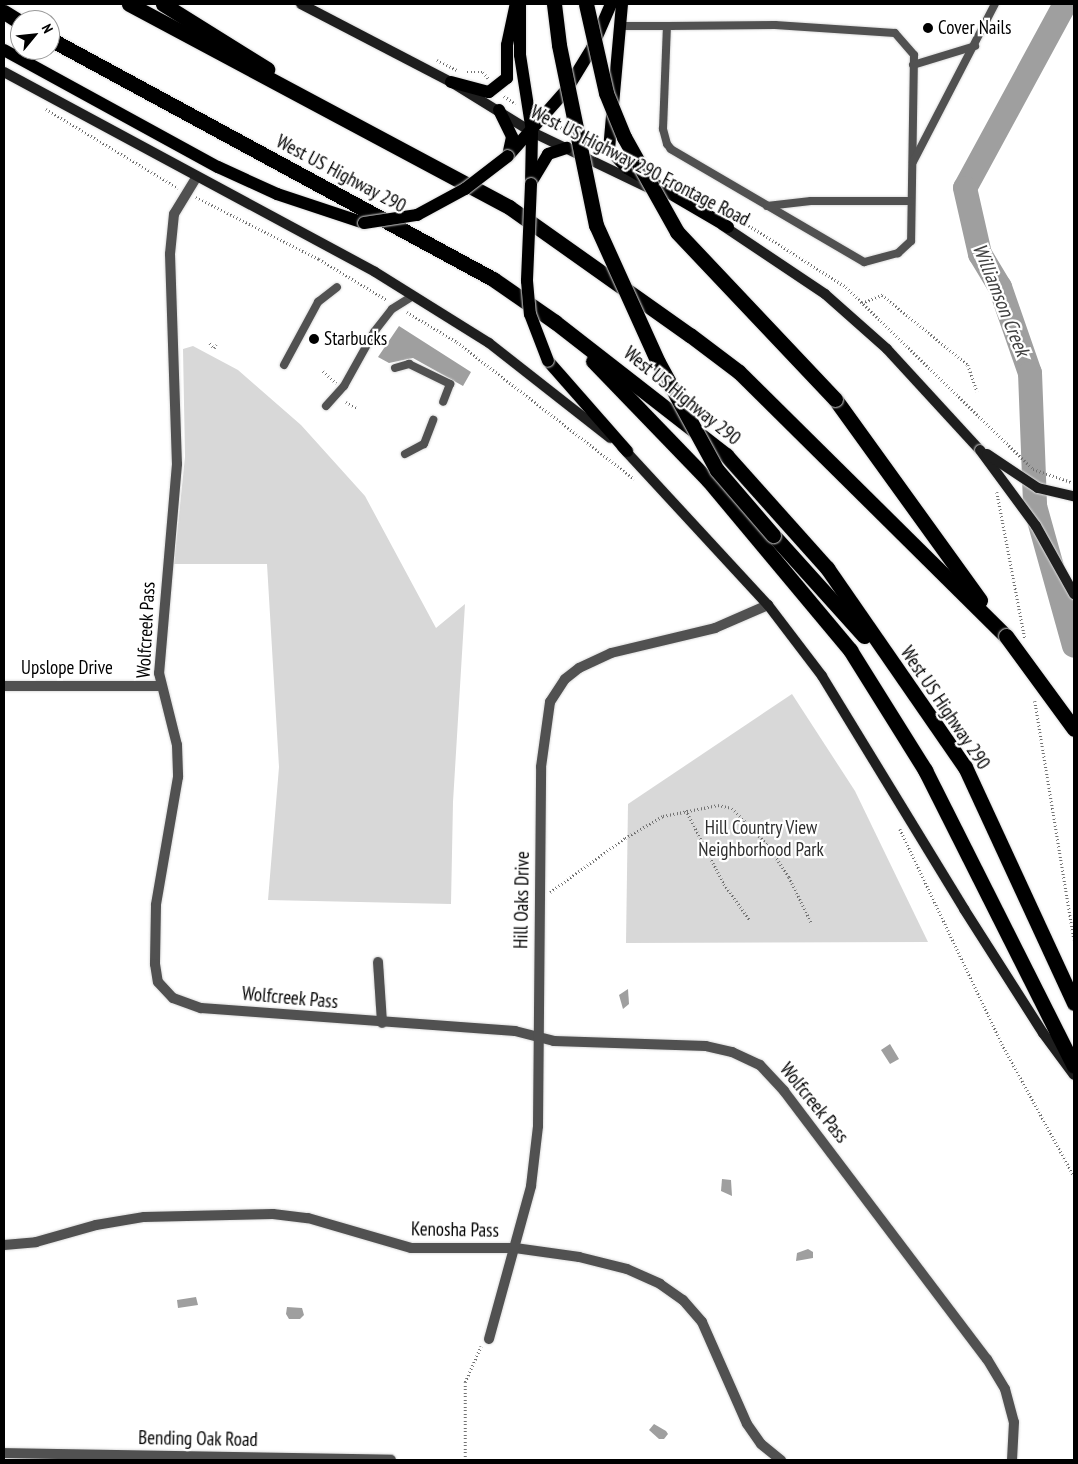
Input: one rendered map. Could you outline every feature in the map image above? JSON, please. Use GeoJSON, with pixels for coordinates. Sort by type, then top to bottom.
{"type":"FeatureCollection","features":[{"type":"Feature","properties":{"kind":"highway"},"geometry":{"type":"LineString","coordinates":[[129,4],[398,150],[509,207],[739,372],[1006,636]]}},
{"type":"Feature","properties":{"kind":"highway"},"geometry":{"type":"LineString","coordinates":[[163,4],[398,150]]}},
{"type":"Feature","properties":{"kind":"highway"},"geometry":{"type":"LineString","coordinates":[[554,4],[559,45],[596,225],[658,362],[716,470],[898,675]]}},
{"type":"Feature","properties":{"kind":"highway"},"geometry":{"type":"LineString","coordinates":[[586,4],[606,93],[624,137],[677,232],[835,399],[1074,729]]}},
{"type":"Feature","properties":{"kind":"highway","name":"West US Highway 290"},"geometry":{"type":"LineString","coordinates":[[60,44],[493,279],[555,322],[726,455],[827,568],[898,675],[965,767],[1074,1003]]}},
{"type":"Feature","properties":{"kind":"highway"},"geometry":{"type":"LineString","coordinates":[[555,322],[708,480],[850,650],[925,770],[1074,1066]]}},
{"type":"Feature","properties":{"kind":"main road","name":"West US Highway 290 Frontage Road"},"geometry":{"type":"LineString","coordinates":[[301,4],[451,82],[532,132],[728,227],[825,294],[887,349],[980,450],[1036,526],[1074,594]]}},
{"type":"Feature","properties":{"kind":"main road"},"geometry":{"type":"LineString","coordinates":[[451,82],[490,92],[507,78],[507,46],[515,4]]}},
{"type":"Feature","properties":{"kind":"main road"},"geometry":{"type":"LineString","coordinates":[[520,4],[520,55],[532,132],[527,281],[530,314],[548,360],[627,451],[768,605],[822,676],[964,909],[1044,1033],[1074,1075]]}},
{"type":"Feature","properties":{"kind":"main road"},"geometry":{"type":"LineString","coordinates":[[4,50],[218,167],[277,194],[364,223],[417,216],[465,189],[508,156],[532,132],[567,89],[592,48],[611,4]]}},
{"type":"Feature","properties":{"kind":"main road"},"geometry":{"type":"LineString","coordinates":[[622,4],[609,149],[627,168],[728,227]]}},
{"type":"Feature","properties":{"kind":"main road"},"geometry":{"type":"LineString","coordinates":[[4,72],[413,296],[489,343],[627,451]]}},
{"type":"Feature","properties":{"kind":"main road"},"geometry":{"type":"LineString","coordinates":[[499,110],[512,137],[508,156]]}},
{"type":"Feature","properties":{"kind":"main road"},"geometry":{"type":"LineString","coordinates":[[531,184],[548,154],[567,148]]}},
{"type":"Feature","properties":{"kind":"main road"},"geometry":{"type":"LineString","coordinates":[[980,450],[1038,488],[1074,496]]}},
{"type":"Feature","properties":{"kind":"street","name":"Wolfcreek Pass"},"geometry":{"type":"LineString","coordinates":[[196,178],[180,200],[171,233],[177,464],[164,592],[160,686],[177,745],[178,777],[156,905],[155,964],[158,982],[173,998],[201,1008],[382,1023],[515,1031],[554,1041],[706,1046],[732,1052],[760,1065],[784,1091],[987,1359],[1005,1390],[1014,1422],[1012,1460]]}},
{"type":"Feature","properties":{"kind":"street","name":"Hill Oaks Drive"},"geometry":{"type":"LineString","coordinates":[[490,1339],[531,1186],[538,1126],[537,1037],[543,741],[550,702],[557,688],[579,668],[610,653],[715,628],[768,605]]}},
{"type":"Feature","properties":{"kind":"street","name":"Upslope Drive"},"geometry":{"type":"LineString","coordinates":[[4,686],[160,686]]}},
{"type":"Feature","properties":{"kind":"street"},"geometry":{"type":"LineString","coordinates":[[378,962],[382,1023]]}},
{"type":"Feature","properties":{"kind":"street","name":"Kenosha Pass"},"geometry":{"type":"LineString","coordinates":[[4,1245],[36,1242],[96,1225],[144,1217],[273,1214],[308,1218],[410,1248],[515,1248],[579,1257],[628,1269],[660,1284],[683,1300],[702,1322],[717,1350],[747,1424],[761,1444],[781,1460]]}},
{"type":"Feature","properties":{"kind":"street","name":"Bending Oak Road"},"geometry":{"type":"LineString","coordinates":[[4,1453],[391,1460]]}},
{"type":"Feature","properties":{"kind":"lane"},"geometry":{"type":"LineString","coordinates":[[912,164],[976,46],[995,4]]}},
{"type":"Feature","properties":{"kind":"lane"},"geometry":{"type":"LineString","coordinates":[[619,26],[775,25],[895,33],[914,55],[910,201],[911,241],[898,253],[864,262],[671,150],[667,144],[663,129],[667,26],[674,26]]}},
{"type":"Feature","properties":{"kind":"lane"},"geometry":{"type":"LineString","coordinates":[[914,65],[976,46]]}},
{"type":"Feature","properties":{"kind":"lane"},"geometry":{"type":"LineString","coordinates":[[767,206],[812,201],[910,201]]}},
{"type":"Feature","properties":{"kind":"lane"},"geometry":{"type":"LineString","coordinates":[[284,365],[318,302],[337,286]]}},
{"type":"Feature","properties":{"kind":"lane"},"geometry":{"type":"LineString","coordinates":[[326,406],[344,386],[374,332],[392,309],[413,296]]}},
{"type":"Feature","properties":{"kind":"lane"},"geometry":{"type":"LineString","coordinates":[[395,368],[409,364],[450,384],[443,402]]}},
{"type":"Feature","properties":{"kind":"lane"},"geometry":{"type":"LineString","coordinates":[[405,454],[424,444],[433,420]]}},
{"type":"Feature","properties":{"kind":"path"},"geometry":{"type":"LineString","coordinates":[[42,107],[165,181]]}},
{"type":"Feature","properties":{"kind":"path"},"geometry":{"type":"LineString","coordinates":[[730,214],[846,287],[1033,468],[1072,483],[1074,490]]}},
{"type":"Feature","properties":{"kind":"path"},"geometry":{"type":"LineString","coordinates":[[862,303],[882,295],[968,365],[977,391]]}},
{"type":"Feature","properties":{"kind":"path"},"geometry":{"type":"LineString","coordinates":[[210,343],[214,348],[216,345]]}},
{"type":"Feature","properties":{"kind":"path"},"geometry":{"type":"LineString","coordinates":[[323,371],[337,384]]}},
{"type":"Feature","properties":{"kind":"path"},"geometry":{"type":"LineString","coordinates":[[346,402],[357,408]]}},
{"type":"Feature","properties":{"kind":"path"},"geometry":{"type":"LineString","coordinates":[[540,898],[625,838],[663,816],[718,805],[732,808],[767,844],[789,877],[812,924]]}},
{"type":"Feature","properties":{"kind":"path"},"geometry":{"type":"LineString","coordinates":[[686,810],[694,820],[724,884],[750,920]]}},
{"type":"Feature","properties":{"kind":"path"},"geometry":{"type":"LineString","coordinates":[[465,1460],[465,1382],[481,1347],[490,1339]]}},
{"type":"Feature","properties":{"kind":"green space"},"geometry":{"type":"Polygon","coordinates":[[[193,346],[238,370],[301,425],[365,496],[436,628],[465,604],[453,802],[451,904],[268,900],[279,767],[267,564],[174,564],[185,457],[183,349],[193,346]]]}},
{"type":"Feature","properties":{"kind":"green space","name":"Hill Country View Neighborhood Park"},"geometry":{"type":"Polygon","coordinates":[[[792,694],[855,791],[928,942],[626,943],[628,804],[792,694]]]}},
{"type":"Feature","properties":{"kind":"shaded area"},"geometry":{"type":"Polygon","coordinates":[[[399,326],[471,372],[463,386],[413,358],[389,363],[378,357],[399,326]]]}},
{"type":"Feature","properties":{"kind":"shaded area"},"geometry":{"type":"Polygon","coordinates":[[[628,989],[629,1004],[623,1009],[619,995],[628,989]]]}},
{"type":"Feature","properties":{"kind":"shaded area"},"geometry":{"type":"Polygon","coordinates":[[[890,1044],[899,1059],[890,1064],[881,1050],[890,1044]]]}},
{"type":"Feature","properties":{"kind":"shaded area"},"geometry":{"type":"Polygon","coordinates":[[[722,1179],[731,1180],[732,1196],[721,1191],[722,1179]]]}},
{"type":"Feature","properties":{"kind":"shaded area"},"geometry":{"type":"Polygon","coordinates":[[[808,1249],[813,1252],[813,1258],[796,1261],[797,1253],[808,1249]]]}},
{"type":"Feature","properties":{"kind":"shaded area"},"geometry":{"type":"Polygon","coordinates":[[[196,1297],[198,1305],[178,1308],[177,1300],[196,1297]]]}},
{"type":"Feature","properties":{"kind":"shaded area"},"geometry":{"type":"Polygon","coordinates":[[[287,1307],[302,1308],[304,1315],[300,1319],[289,1319],[286,1314],[287,1307]]]}},
{"type":"Feature","properties":{"kind":"shaded area"},"geometry":{"type":"Polygon","coordinates":[[[654,1424],[668,1434],[664,1439],[659,1439],[649,1430],[654,1424]]]}},
{"type":"Feature","properties":{"kind":"waterway","name":"Williamson Creek"},"geometry":{"type":"LineString","coordinates":[[1065,4],[965,188],[980,254],[1000,287],[1030,373],[1035,506],[1074,646]]}},
{"type":"Feature","properties":{"kind":"place","name":"Cover Nails"},"geometry":{"type":"Point","coordinates":[928,28]}},
{"type":"Feature","properties":{"kind":"place","name":"Starbucks"},"geometry":{"type":"Point","coordinates":[314,339]}}]}
